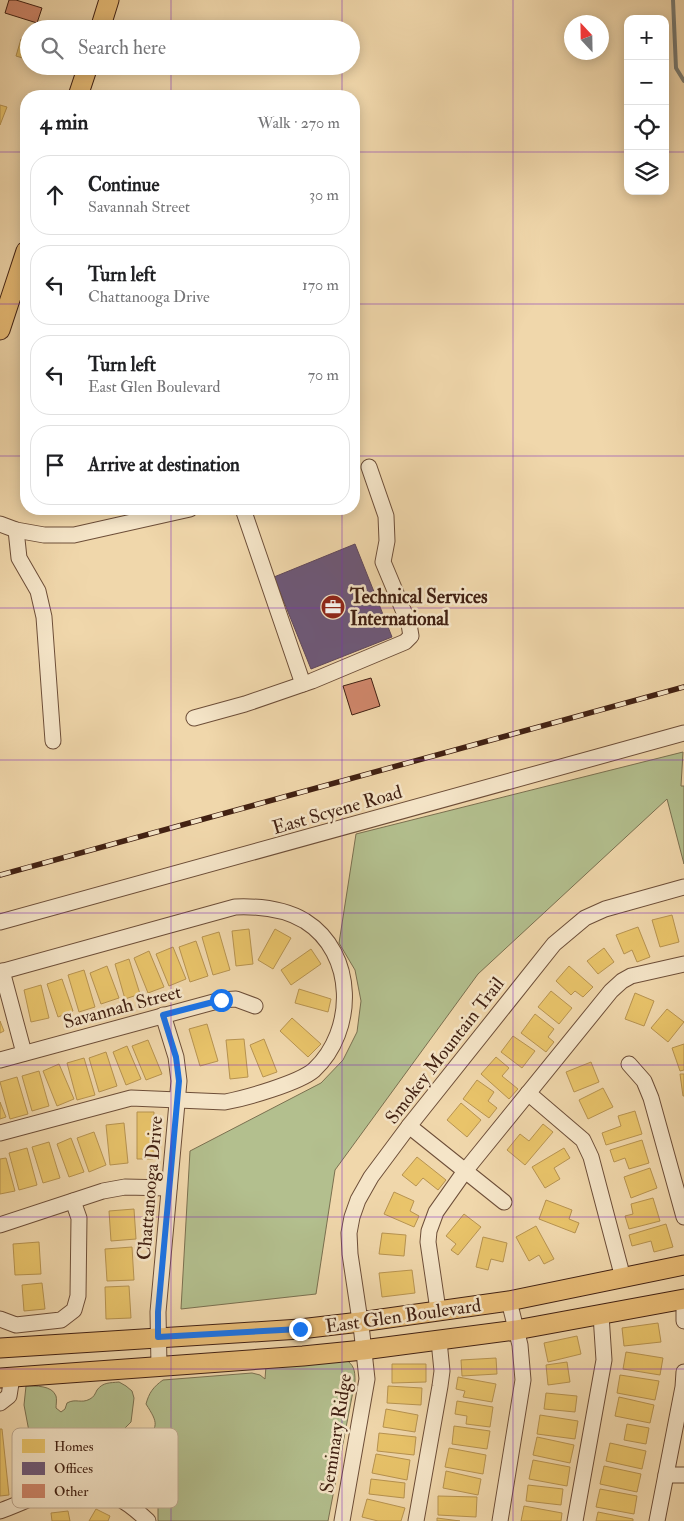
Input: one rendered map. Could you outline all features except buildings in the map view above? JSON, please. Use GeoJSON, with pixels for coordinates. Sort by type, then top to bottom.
{"type":"FeatureCollection","features":[{"type":"Feature","properties":{"kind":"main road"},"geometry":{"type":"LineString","coordinates":[[103,20],[109,0]]}},
{"type":"Feature","properties":{"kind":"main road"},"geometry":{"type":"LineString","coordinates":[[80,90],[85,75]]}},
{"type":"Feature","properties":{"kind":"main road"},"geometry":{"type":"LineString","coordinates":[[0,330],[20,269]]}},
{"type":"Feature","properties":{"kind":"main road","name":"East Glen Boulevard"},"geometry":{"type":"LineString","coordinates":[[0,1348],[300,1329],[360,1322],[509,1301],[684,1266]]}},
{"type":"Feature","properties":{"kind":"main road","name":"East Glen Boulevard"},"geometry":{"type":"LineString","coordinates":[[6,1377],[363,1350],[516,1330],[684,1301]]}},
{"type":"Feature","properties":{"kind":"street"},"geometry":{"type":"LineString","coordinates":[[194,718],[245,704],[303,684],[406,642],[411,636],[409,624],[384,562],[387,541],[386,516],[368,467]]}},
{"type":"Feature","properties":{"kind":"street"},"geometry":{"type":"LineString","coordinates":[[0,524],[16,530],[44,535],[74,535],[163,515]]}},
{"type":"Feature","properties":{"kind":"street"},"geometry":{"type":"LineString","coordinates":[[245,515],[303,684]]}},
{"type":"Feature","properties":{"kind":"street"},"geometry":{"type":"LineString","coordinates":[[16,530],[19,558],[38,591],[44,617],[53,741]]}},
{"type":"Feature","properties":{"kind":"street","name":"East Scyene Road"},"geometry":{"type":"LineString","coordinates":[[0,922],[684,733]]}},
{"type":"Feature","properties":{"kind":"street","name":"Smokey Mountain Trail"},"geometry":{"type":"LineString","coordinates":[[360,1322],[350,1254],[349,1233],[352,1217],[358,1200],[371,1176],[408,1126],[561,936],[585,918],[598,912],[684,888]]}},
{"type":"Feature","properties":{"kind":"street"},"geometry":{"type":"LineString","coordinates":[[0,1133],[131,1098],[144,1097],[225,1102],[296,1080],[313,1071],[332,1047],[338,1034],[343,1019],[344,992],[342,970],[326,941],[305,921],[291,914],[276,910],[260,907],[235,907],[1,972],[24,1053]]}},
{"type":"Feature","properties":{"kind":"street"},"geometry":{"type":"LineString","coordinates":[[438,1310],[428,1242],[429,1231],[436,1212],[466,1171],[610,991],[631,976],[684,964]]}},
{"type":"Feature","properties":{"kind":"street","name":"Savannah Street"},"geometry":{"type":"LineString","coordinates":[[0,1060],[221,1000],[236,999],[255,1006]]}},
{"type":"Feature","properties":{"kind":"street","name":"Chattanooga Drive"},"geometry":{"type":"LineString","coordinates":[[159,1366],[158,1312],[179,1081],[176,1057],[163,1015]]}},
{"type":"Feature","properties":{"kind":"street"},"geometry":{"type":"LineString","coordinates":[[629,1064],[644,1081],[651,1098],[684,1217]]}},
{"type":"Feature","properties":{"kind":"street"},"geometry":{"type":"LineString","coordinates":[[528,1093],[583,1140],[587,1147],[592,1157],[623,1278]]}},
{"type":"Feature","properties":{"kind":"street"},"geometry":{"type":"LineString","coordinates":[[408,1126],[504,1202]]}},
{"type":"Feature","properties":{"kind":"street"},"geometry":{"type":"LineString","coordinates":[[0,1225],[73,1201],[125,1187],[169,1188]]}},
{"type":"Feature","properties":{"kind":"street"},"geometry":{"type":"LineString","coordinates":[[0,1319],[16,1325],[61,1320],[74,1310],[78,1296],[79,1218],[73,1201]]}},
{"type":"Feature","properties":{"kind":"street"},"geometry":{"type":"LineString","coordinates":[[500,1521],[523,1380],[520,1345],[509,1301]]}},
{"type":"Feature","properties":{"kind":"street"},"geometry":{"type":"LineString","coordinates":[[684,1301],[684,1321]]}},
{"type":"Feature","properties":{"kind":"street"},"geometry":{"type":"LineString","coordinates":[[575,1521],[604,1360],[601,1315]]}},
{"type":"Feature","properties":{"kind":"street","name":"Seminary Ridge"},"geometry":{"type":"LineString","coordinates":[[342,1521],[367,1379],[360,1322]]}},
{"type":"Feature","properties":{"kind":"street"},"geometry":{"type":"LineString","coordinates":[[416,1521],[442,1371],[439,1341]]}},
{"type":"Feature","properties":{"kind":"street"},"geometry":{"type":"LineString","coordinates":[[0,1403],[9,1396],[6,1377]]}},
{"type":"Feature","properties":{"kind":"street"},"geometry":{"type":"LineString","coordinates":[[657,1521],[684,1382]]}},
{"type":"Feature","properties":{"kind":"street"},"geometry":{"type":"LineString","coordinates":[[666,1475],[684,1475]]}},
{"type":"Feature","properties":{"kind":"street"},"geometry":{"type":"LineString","coordinates":[[4,1514],[17,1508]]}},
{"type":"Feature","properties":{"kind":"street"},"geometry":{"type":"LineString","coordinates":[[134,1508],[148,1521]]}},
{"type":"Feature","properties":{"kind":"green space"},"geometry":{"type":"Polygon","coordinates":[[[683,752],[681,786],[684,786],[684,864],[667,799],[478,974],[335,1170],[316,1294],[181,1309],[190,1151],[321,1083],[343,1060],[357,1032],[361,1001],[355,970],[339,943],[356,834],[683,752]]]}},
{"type":"Feature","properties":{"kind":"green space"},"geometry":{"type":"Polygon","coordinates":[[[345,1359],[353,1368],[355,1381],[328,1521],[158,1521],[158,1508],[178,1508],[178,1428],[154,1428],[155,1420],[146,1404],[150,1393],[163,1380],[252,1373],[260,1375],[265,1379],[266,1366],[345,1359]]]}},
{"type":"Feature","properties":{"kind":"green space"},"geometry":{"type":"Polygon","coordinates":[[[119,1382],[132,1391],[134,1398],[131,1422],[125,1428],[28,1428],[24,1405],[26,1386],[43,1387],[54,1392],[56,1408],[61,1412],[65,1409],[67,1403],[87,1400],[107,1383],[119,1382]]]}},
{"type":"Feature","properties":{"kind":"waterway"},"geometry":{"type":"LineString","coordinates":[[673,0],[676,68],[684,81]]}},
{"type":"Feature","properties":{"kind":"railway"},"geometry":{"type":"LineString","coordinates":[[0,875],[684,687]]}},
{"type":"Feature","properties":{"kind":"place","name":"Technical Services International"},"geometry":{"type":"Point","coordinates":[333,607]}},
{"type":"Feature","properties":{"kind":"route"},"geometry":{"type":"LineString","coordinates":[[221,1000],[163,1015],[176,1057],[179,1081],[158,1312],[158,1337],[300,1329]]}}]}
